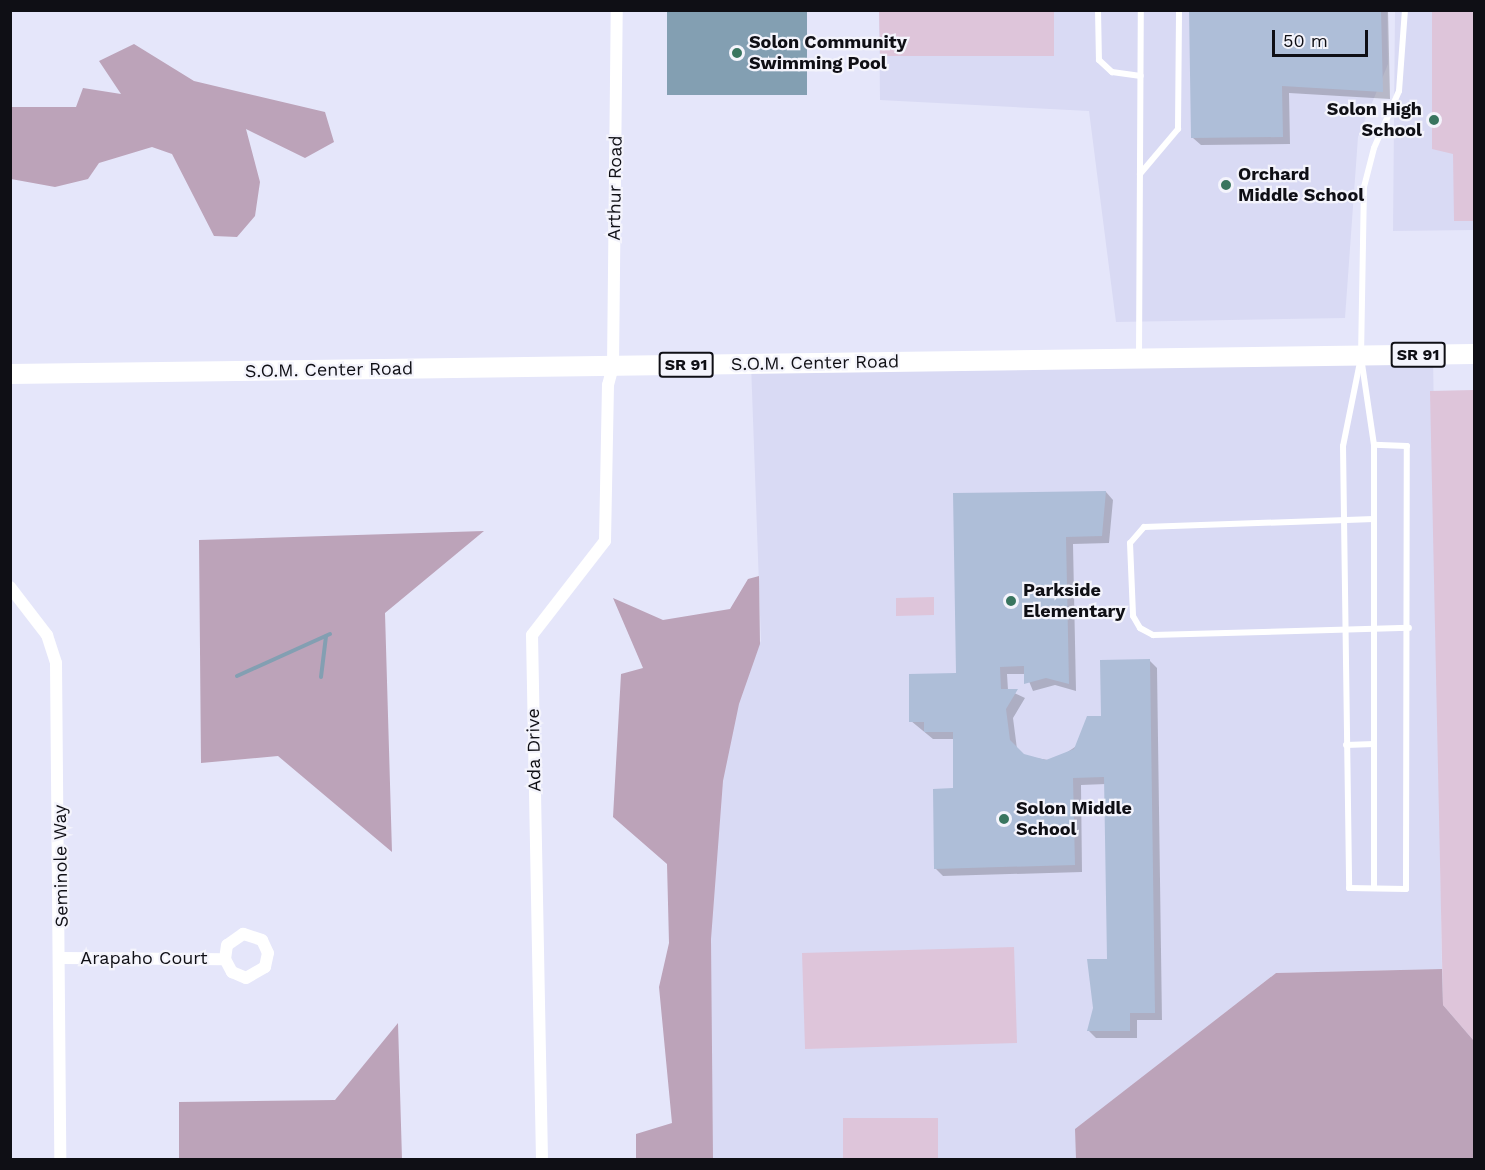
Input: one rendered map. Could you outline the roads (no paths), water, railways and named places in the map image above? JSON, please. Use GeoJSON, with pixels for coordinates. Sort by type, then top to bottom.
{"type":"FeatureCollection","features":[{"type":"Feature","properties":{"kind":"main road","name":"S.O.M. Center Road"},"geometry":{"type":"LineString","coordinates":[[10,374],[1474,354]]}},
{"type":"Feature","properties":{"kind":"street","name":"Arthur Road"},"geometry":{"type":"LineString","coordinates":[[613,366],[617,10]]}},
{"type":"Feature","properties":{"kind":"street","name":"Ada Drive"},"geometry":{"type":"LineString","coordinates":[[542,1160],[532,635],[605,541],[608,385],[613,366]]}},
{"type":"Feature","properties":{"kind":"street","name":"Seminole Way"},"geometry":{"type":"LineString","coordinates":[[10,587],[47,634],[57,663],[63,958],[60,1160]]}},
{"type":"Feature","properties":{"kind":"street","name":"Arapaho Court"},"geometry":{"type":"LineString","coordinates":[[63,958],[225,959]]}},
{"type":"Feature","properties":{"kind":"lane"},"geometry":{"type":"LineString","coordinates":[[1098,10],[1099,60],[1112,72],[1141,76]]}},
{"type":"Feature","properties":{"kind":"lane"},"geometry":{"type":"LineString","coordinates":[[1140,359],[1141,10]]}},
{"type":"Feature","properties":{"kind":"lane"},"geometry":{"type":"LineString","coordinates":[[1140,175],[1178,129],[1179,10]]}},
{"type":"Feature","properties":{"kind":"lane"},"geometry":{"type":"LineString","coordinates":[[1374,888],[1374,445],[1361,357],[1364,186],[1399,91],[1405,10]]}},
{"type":"Feature","properties":{"kind":"lane"},"geometry":{"type":"LineString","coordinates":[[1361,357],[1343,446],[1349,888],[1406,889],[1410,878],[1407,446],[1374,445]]}},
{"type":"Feature","properties":{"kind":"lane"},"geometry":{"type":"LineString","coordinates":[[1374,519],[1144,527],[1130,543],[1133,616],[1140,628],[1153,635],[1409,628]]}},
{"type":"Feature","properties":{"kind":"lane"},"geometry":{"type":"LineString","coordinates":[[1346,745],[1374,744]]}},
{"type":"Feature","properties":{"kind":"waterway"},"geometry":{"type":"LineString","coordinates":[[237,676],[330,634]]}},
{"type":"Feature","properties":{"kind":"waterway"},"geometry":{"type":"LineString","coordinates":[[321,677],[326,636]]}},
{"type":"Feature","properties":{"kind":"place","name":"Solon Community Swimming Pool"},"geometry":{"type":"Point","coordinates":[737,53]}},
{"type":"Feature","properties":{"kind":"place","name":"Solon High School"},"geometry":{"type":"Point","coordinates":[1434,120]}},
{"type":"Feature","properties":{"kind":"place","name":"Orchard Middle School"},"geometry":{"type":"Point","coordinates":[1226,185]}},
{"type":"Feature","properties":{"kind":"place","name":"Parkside Elementary"},"geometry":{"type":"Point","coordinates":[1011,601]}},
{"type":"Feature","properties":{"kind":"place","name":"Solon Middle School"},"geometry":{"type":"Point","coordinates":[1004,819]}}]}
